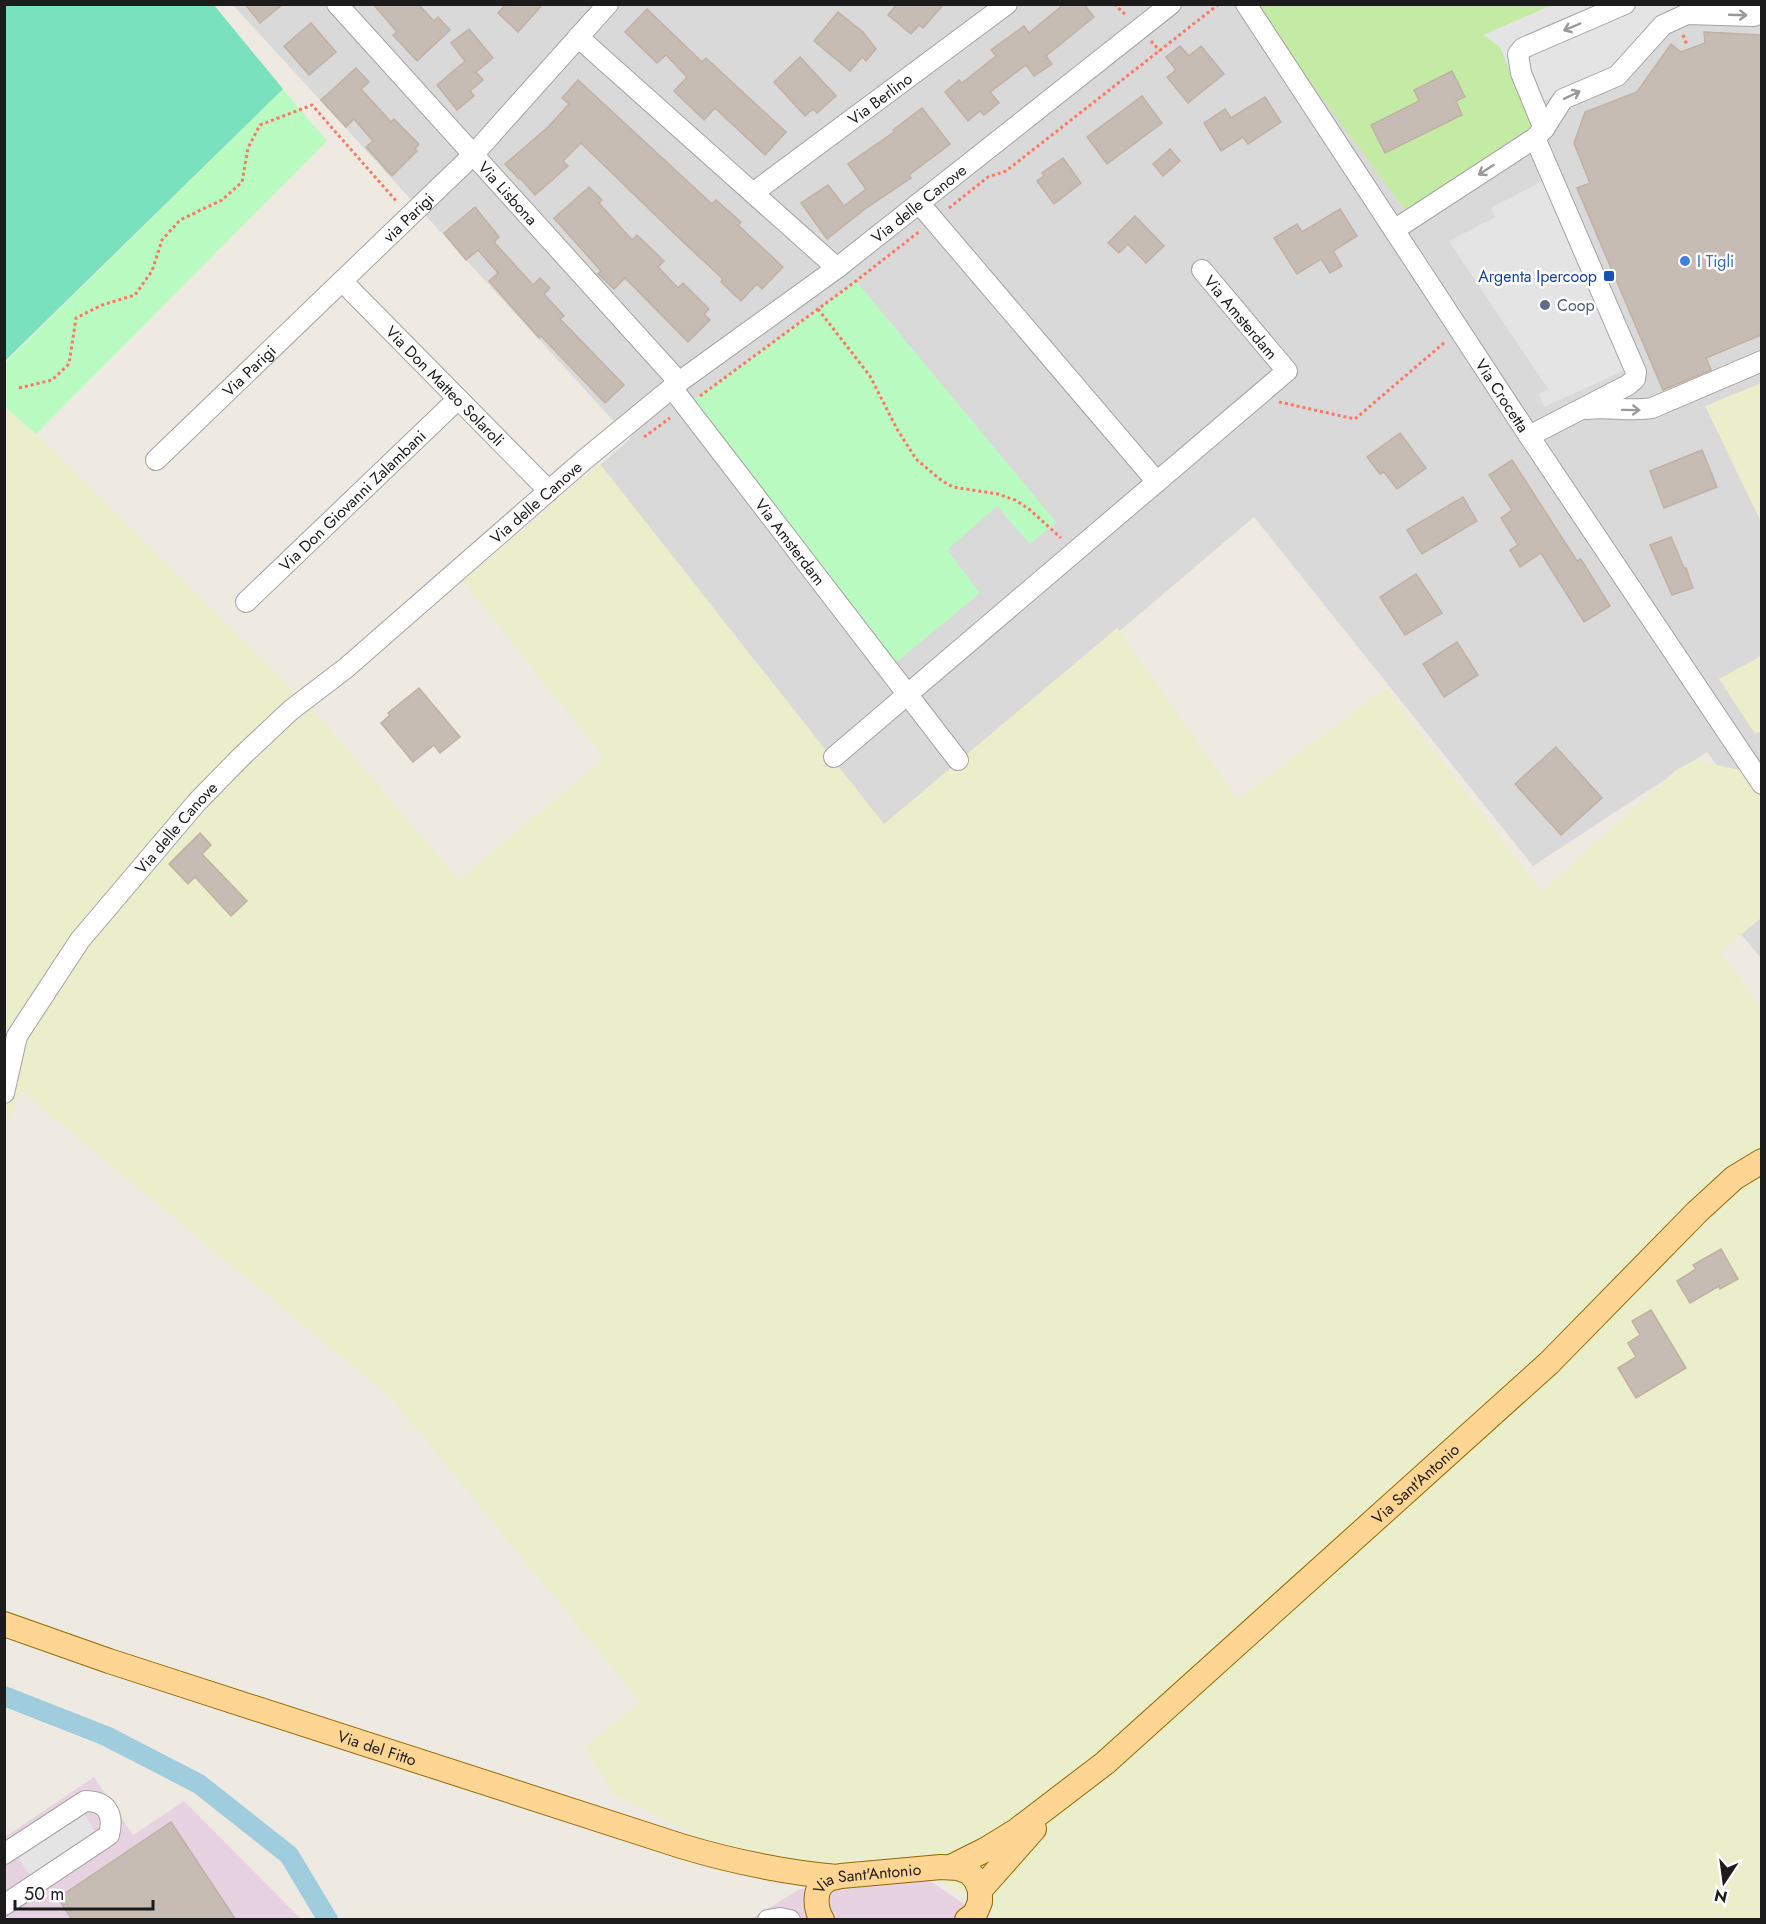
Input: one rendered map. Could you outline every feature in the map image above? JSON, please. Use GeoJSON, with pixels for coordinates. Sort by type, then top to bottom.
{"type":"FeatureCollection","features":[{"type":"Feature","properties":{"kind":"main road","name":"Via Sant'Antonio"},"geometry":{"type":"LineString","coordinates":[[951,1867],[1016,1831],[1105,1763],[1549,1363],[1697,1212],[1734,1178],[1761,1161]]}},
{"type":"Feature","properties":{"kind":"main road","name":"Via del Fitto"},"geometry":{"type":"LineString","coordinates":[[4,1624],[120,1665],[690,1849],[775,1870],[837,1877]]}},
{"type":"Feature","properties":{"kind":"main road","name":"Via Sant'Antonio"},"geometry":{"type":"LineString","coordinates":[[974,1913],[1062,1798]]}},
{"type":"Feature","properties":{"kind":"main road","name":"Via del Fitto"},"geometry":{"type":"LineString","coordinates":[[750,1865],[808,1894],[819,1911]]}},
{"type":"Feature","properties":{"kind":"main road","name":"Via Sant'Antonio"},"geometry":{"type":"LineString","coordinates":[[819,1911],[816,1896],[822,1884],[828,1879],[951,1867],[969,1872],[976,1880],[974,1913]]}},
{"type":"Feature","properties":{"kind":"street","name":"Via Lisbona"},"geometry":{"type":"LineString","coordinates":[[337,4],[675,385]]}},
{"type":"Feature","properties":{"kind":"street"},"geometry":{"type":"LineString","coordinates":[[473,155],[608,4]]}},
{"type":"Feature","properties":{"kind":"street","name":"Via Berlino"},"geometry":{"type":"LineString","coordinates":[[753,193],[1007,4]]}},
{"type":"Feature","properties":{"kind":"street","name":"Via delle Canove"},"geometry":{"type":"LineString","coordinates":[[4,1094],[17,1036],[80,940],[197,802],[291,710],[346,668],[549,490],[675,385],[837,268],[1171,4]]}},
{"type":"Feature","properties":{"kind":"street","name":"Via Crocetta"},"geometry":{"type":"LineString","coordinates":[[1246,4],[1528,436],[1761,784]]}},
{"type":"Feature","properties":{"kind":"street"},"geometry":{"type":"LineString","coordinates":[[1528,436],[1628,385],[1635,379],[1636,372],[1539,134],[1521,73],[1518,54],[1523,48],[1625,4]]}},
{"type":"Feature","properties":{"kind":"street"},"geometry":{"type":"LineString","coordinates":[[1394,230],[1539,134],[1563,99],[1617,75],[1663,25],[1687,14],[1754,16],[1761,13]]}},
{"type":"Feature","properties":{"kind":"street"},"geometry":{"type":"LineString","coordinates":[[579,37],[837,268]]}},
{"type":"Feature","properties":{"kind":"street","name":"via Parigi"},"geometry":{"type":"LineString","coordinates":[[342,281],[473,155]]}},
{"type":"Feature","properties":{"kind":"street"},"geometry":{"type":"LineString","coordinates":[[919,203],[1157,482]]}},
{"type":"Feature","properties":{"kind":"street","name":"Via Amsterdam"},"geometry":{"type":"LineString","coordinates":[[834,757],[1287,372],[1202,270]]}},
{"type":"Feature","properties":{"kind":"street","name":"Via Don Matteo Solaroli"},"geometry":{"type":"LineString","coordinates":[[342,281],[549,490]]}},
{"type":"Feature","properties":{"kind":"street","name":"Via Parigi"},"geometry":{"type":"LineString","coordinates":[[156,460],[342,281]]}},
{"type":"Feature","properties":{"kind":"street"},"geometry":{"type":"LineString","coordinates":[[1573,413],[1590,408],[1640,410],[1652,408],[1761,362]]}},
{"type":"Feature","properties":{"kind":"street","name":"Via Amsterdam"},"geometry":{"type":"LineString","coordinates":[[675,385],[686,406],[958,760]]}},
{"type":"Feature","properties":{"kind":"street","name":"Via Don Giovanni Zalambani"},"geometry":{"type":"LineString","coordinates":[[246,602],[458,399]]}},
{"type":"Feature","properties":{"kind":"street"},"geometry":{"type":"LineString","coordinates":[[4,1854],[85,1801],[94,1801],[103,1805],[110,1814],[109,1836],[4,1905]]}},
{"type":"Feature","properties":{"kind":"street"},"geometry":{"type":"LineString","coordinates":[[4,1915],[7,1920]]}},
{"type":"Feature","properties":{"kind":"street"},"geometry":{"type":"LineString","coordinates":[[768,1920],[780,1918],[790,1920]]}},
{"type":"Feature","properties":{"kind":"path"},"geometry":{"type":"LineString","coordinates":[[642,439],[818,309],[988,177],[1006,171],[1219,4]]}},
{"type":"Feature","properties":{"kind":"path"},"geometry":{"type":"LineString","coordinates":[[19,388],[52,380],[69,364],[76,318],[102,304],[135,295],[152,271],[162,240],[180,220],[222,200],[242,182],[248,148],[260,125],[312,105],[410,216]]}},
{"type":"Feature","properties":{"kind":"path"},"geometry":{"type":"LineString","coordinates":[[818,309],[870,376],[897,429],[916,459],[953,487],[998,494],[1015,500],[1029,509],[1076,551]]}},
{"type":"Feature","properties":{"kind":"path"},"geometry":{"type":"LineString","coordinates":[[1256,397],[1355,419],[1459,330]]}},
{"type":"Feature","properties":{"kind":"shaded area"},"geometry":{"type":"Polygon","coordinates":[[[233,5],[1761,5],[1761,826],[1707,752],[1533,866],[1254,517],[885,830],[599,466],[630,439],[233,5]]]}},
{"type":"Feature","properties":{"kind":"shaded area"},"geometry":{"type":"Polygon","coordinates":[[[1552,5],[1760,5],[1749,9],[1687,7],[1612,70],[1525,109],[1500,47],[1483,35],[1552,5]]]}},
{"type":"Feature","properties":{"kind":"shaded area","name":"Coop"},"geometry":{"type":"Polygon","coordinates":[[[1544,180],[1627,369],[1544,407],[1539,394],[1548,389],[1449,241],[1495,217],[1491,208],[1544,180]]]}},
{"type":"Feature","properties":{"kind":"shaded area"},"geometry":{"type":"Polygon","coordinates":[[[1761,903],[1761,958],[1735,927],[1761,903]]]}},
{"type":"Feature","properties":{"kind":"shaded area"},"geometry":{"type":"Polygon","coordinates":[[[94,1777],[133,1835],[184,1801],[301,1919],[5,1920],[5,1837],[94,1777]]]}},
{"type":"Feature","properties":{"kind":"shaded area"},"geometry":{"type":"Polygon","coordinates":[[[84,1814],[96,1833],[30,1876],[18,1857],[84,1814]]]}},
{"type":"Feature","properties":{"kind":"shaded area"},"geometry":{"type":"Polygon","coordinates":[[[927,1879],[987,1919],[749,1920],[800,1889],[927,1879]]]}},
{"type":"Feature","properties":{"kind":"green space"},"geometry":{"type":"Polygon","coordinates":[[[5,4],[214,5],[283,89],[5,361],[5,4]]]}},
{"type":"Feature","properties":{"kind":"green space"},"geometry":{"type":"Polygon","coordinates":[[[1253,5],[1552,5],[1500,47],[1532,127],[1406,211],[1253,5]]]}},
{"type":"Feature","properties":{"kind":"green space"},"geometry":{"type":"Polygon","coordinates":[[[283,89],[327,141],[36,434],[5,407],[5,363],[283,89]]]}},
{"type":"Feature","properties":{"kind":"green space"},"geometry":{"type":"Polygon","coordinates":[[[856,281],[1056,522],[1030,544],[997,506],[947,550],[980,593],[888,669],[686,406],[856,281]]]}},
{"type":"Feature","properties":{"kind":"green space"},"geometry":{"type":"Polygon","coordinates":[[[1761,383],[1761,522],[1705,406],[1761,383]]]}},
{"type":"Feature","properties":{"kind":"green space"},"geometry":{"type":"Polygon","coordinates":[[[4,407],[36,434],[313,710],[459,880],[604,758],[463,581],[600,464],[884,824],[1117,628],[1238,799],[1386,688],[1542,892],[1675,771],[1695,760],[1752,773],[1761,787],[1761,918],[1720,952],[1762,1009],[1761,1919],[997,1919],[931,1875],[776,1860],[697,1836],[612,1793],[585,1746],[641,1703],[391,1398],[20,1090],[10,1121],[5,1114],[4,407]]]}},
{"type":"Feature","properties":{"kind":"green space"},"geometry":{"type":"Polygon","coordinates":[[[1761,656],[1761,731],[1755,734],[1719,679],[1761,656]]]}},
{"type":"Feature","properties":{"kind":"building"},"geometry":{"type":"Polygon","coordinates":[[[245,4],[283,4],[260,23],[245,4]]]}},
{"type":"Feature","properties":{"kind":"building"},"geometry":{"type":"Polygon","coordinates":[[[373,4],[418,4],[434,21],[438,17],[450,30],[417,61],[393,35],[397,32],[373,4]]]}},
{"type":"Feature","properties":{"kind":"building"},"geometry":{"type":"Polygon","coordinates":[[[506,4],[543,4],[518,32],[498,13],[506,4]]]}},
{"type":"Feature","properties":{"kind":"building"},"geometry":{"type":"Polygon","coordinates":[[[897,4],[944,4],[923,28],[919,25],[911,34],[888,15],[897,4]]]}},
{"type":"Feature","properties":{"kind":"building"},"geometry":{"type":"Polygon","coordinates":[[[1064,4],[1084,4],[1094,17],[1046,56],[1052,64],[1034,76],[1026,65],[990,92],[999,103],[984,115],[980,111],[968,121],[945,92],[959,80],[962,83],[996,56],[991,50],[1024,26],[1029,33],[1064,4]]]}},
{"type":"Feature","properties":{"kind":"building"},"geometry":{"type":"Polygon","coordinates":[[[647,9],[702,62],[706,58],[786,132],[765,155],[715,108],[704,120],[674,91],[687,77],[666,55],[657,63],[625,32],[647,9]]]}},
{"type":"Feature","properties":{"kind":"building"},"geometry":{"type":"Polygon","coordinates":[[[838,12],[863,32],[876,49],[866,61],[862,57],[850,71],[814,41],[838,12]]]}},
{"type":"Feature","properties":{"kind":"building"},"geometry":{"type":"Polygon","coordinates":[[[311,23],[336,52],[309,75],[284,46],[311,23]]]}},
{"type":"Feature","properties":{"kind":"building"},"geometry":{"type":"Polygon","coordinates":[[[469,29],[493,58],[476,72],[483,80],[470,91],[474,96],[457,110],[437,85],[465,61],[451,43],[469,29]]]}},
{"type":"Feature","properties":{"kind":"building","name":"I Tigli"},"geometry":{"type":"Polygon","coordinates":[[[1704,32],[1761,35],[1761,335],[1706,358],[1711,370],[1663,390],[1577,188],[1590,183],[1574,143],[1585,112],[1637,92],[1671,44],[1681,52],[1705,43],[1704,32]]]}},
{"type":"Feature","properties":{"kind":"building"},"geometry":{"type":"Polygon","coordinates":[[[1180,46],[1189,56],[1201,46],[1224,74],[1188,103],[1167,77],[1176,70],[1166,57],[1180,46]]]}},
{"type":"Feature","properties":{"kind":"building"},"geometry":{"type":"Polygon","coordinates":[[[800,57],[836,96],[817,113],[813,109],[805,116],[774,82],[800,57]]]}},
{"type":"Feature","properties":{"kind":"building"},"geometry":{"type":"Polygon","coordinates":[[[356,68],[369,82],[361,89],[391,122],[394,119],[419,144],[415,149],[417,151],[392,176],[366,147],[373,141],[354,119],[346,127],[321,100],[356,68]]]}},
{"type":"Feature","properties":{"kind":"building"},"geometry":{"type":"Polygon","coordinates":[[[1452,71],[1465,97],[1456,101],[1462,115],[1385,153],[1371,125],[1419,101],[1414,90],[1452,71]]]}},
{"type":"Feature","properties":{"kind":"building"},"geometry":{"type":"Polygon","coordinates":[[[578,80],[712,204],[716,200],[741,222],[738,225],[783,267],[762,289],[757,284],[741,301],[721,282],[723,279],[581,143],[563,161],[568,166],[535,195],[505,164],[548,127],[569,104],[562,98],[578,80]]]}},
{"type":"Feature","properties":{"kind":"building"},"geometry":{"type":"Polygon","coordinates":[[[1142,96],[1162,123],[1107,164],[1087,137],[1142,96]]]}},
{"type":"Feature","properties":{"kind":"building"},"geometry":{"type":"Polygon","coordinates":[[[1265,97],[1281,122],[1248,144],[1243,137],[1221,151],[1204,123],[1225,109],[1231,118],[1265,97]]]}},
{"type":"Feature","properties":{"kind":"building"},"geometry":{"type":"Polygon","coordinates":[[[922,108],[950,144],[909,175],[911,178],[865,209],[827,239],[801,203],[828,185],[844,206],[866,189],[848,164],[894,132],[893,130],[922,108]]]}},
{"type":"Feature","properties":{"kind":"building"},"geometry":{"type":"Polygon","coordinates":[[[1170,149],[1180,161],[1163,176],[1153,164],[1170,149]]]}},
{"type":"Feature","properties":{"kind":"building"},"geometry":{"type":"Polygon","coordinates":[[[1063,158],[1081,183],[1054,204],[1037,181],[1044,176],[1042,173],[1063,158]]]}},
{"type":"Feature","properties":{"kind":"building"},"geometry":{"type":"Polygon","coordinates":[[[589,187],[602,200],[599,203],[632,240],[637,235],[664,261],[658,267],[678,288],[683,283],[709,309],[704,314],[710,320],[688,342],[625,278],[614,289],[598,274],[601,271],[554,218],[589,187]]]}},
{"type":"Feature","properties":{"kind":"building"},"geometry":{"type":"Polygon","coordinates":[[[475,207],[499,237],[494,242],[533,285],[540,278],[550,288],[544,294],[564,316],[560,319],[624,385],[605,403],[541,336],[539,338],[489,281],[498,273],[478,250],[466,260],[444,233],[475,207]]]}},
{"type":"Feature","properties":{"kind":"building"},"geometry":{"type":"Polygon","coordinates":[[[1340,209],[1357,236],[1333,251],[1342,266],[1330,273],[1321,259],[1297,274],[1274,238],[1297,224],[1302,232],[1340,209]]]}},
{"type":"Feature","properties":{"kind":"building"},"geometry":{"type":"Polygon","coordinates":[[[1135,216],[1164,246],[1146,263],[1128,244],[1119,253],[1108,243],[1135,216]]]}},
{"type":"Feature","properties":{"kind":"building"},"geometry":{"type":"Polygon","coordinates":[[[1400,433],[1426,468],[1397,489],[1384,472],[1380,474],[1367,457],[1400,433]]]}},
{"type":"Feature","properties":{"kind":"building"},"geometry":{"type":"Polygon","coordinates":[[[1702,450],[1717,487],[1664,508],[1650,471],[1702,450]]]}},
{"type":"Feature","properties":{"kind":"building"},"geometry":{"type":"Polygon","coordinates":[[[1512,460],[1577,561],[1581,559],[1610,606],[1584,622],[1541,553],[1520,567],[1510,550],[1518,545],[1501,518],[1512,510],[1489,475],[1512,460]]]}},
{"type":"Feature","properties":{"kind":"building"},"geometry":{"type":"Polygon","coordinates":[[[1463,497],[1477,521],[1422,554],[1407,530],[1463,497]]]}},
{"type":"Feature","properties":{"kind":"building"},"geometry":{"type":"Polygon","coordinates":[[[1671,537],[1693,588],[1672,595],[1650,545],[1671,537]]]}},
{"type":"Feature","properties":{"kind":"building"},"geometry":{"type":"Polygon","coordinates":[[[1416,574],[1442,613],[1405,635],[1380,597],[1416,574]]]}},
{"type":"Feature","properties":{"kind":"building"},"geometry":{"type":"Polygon","coordinates":[[[1457,642],[1478,675],[1444,697],[1423,664],[1457,642]]]}},
{"type":"Feature","properties":{"kind":"building"},"geometry":{"type":"Polygon","coordinates":[[[419,688],[460,737],[440,753],[434,745],[413,762],[381,723],[390,715],[388,713],[419,688]]]}},
{"type":"Feature","properties":{"kind":"building"},"geometry":{"type":"Polygon","coordinates":[[[1556,747],[1602,798],[1561,835],[1515,784],[1556,747]]]}},
{"type":"Feature","properties":{"kind":"building"},"geometry":{"type":"Polygon","coordinates":[[[200,833],[211,845],[202,854],[247,901],[231,916],[195,877],[188,884],[169,864],[200,833]]]}},
{"type":"Feature","properties":{"kind":"building"},"geometry":{"type":"Polygon","coordinates":[[[1721,1249],[1738,1279],[1720,1289],[1719,1286],[1690,1303],[1677,1281],[1696,1269],[1693,1265],[1721,1249]]]}},
{"type":"Feature","properties":{"kind":"building"},"geometry":{"type":"Polygon","coordinates":[[[1651,1310],[1686,1368],[1636,1398],[1618,1368],[1636,1357],[1628,1343],[1640,1335],[1632,1321],[1651,1310]]]}},
{"type":"Feature","properties":{"kind":"building"},"geometry":{"type":"Polygon","coordinates":[[[171,1822],[236,1920],[72,1920],[58,1898],[171,1822]]]}},
{"type":"Feature","properties":{"kind":"waterway"},"geometry":{"type":"LineString","coordinates":[[4,1696],[106,1736],[199,1784],[289,1855],[328,1920]]}},
{"type":"Feature","properties":{"kind":"place","name":"I Tigli"},"geometry":{"type":"Point","coordinates":[1685,261]}},
{"type":"Feature","properties":{"kind":"place","name":"Argenta Ipercoop"},"geometry":{"type":"Point","coordinates":[1609,276]}},
{"type":"Feature","properties":{"kind":"place","name":"Coop"},"geometry":{"type":"Point","coordinates":[1545,305]}}]}
